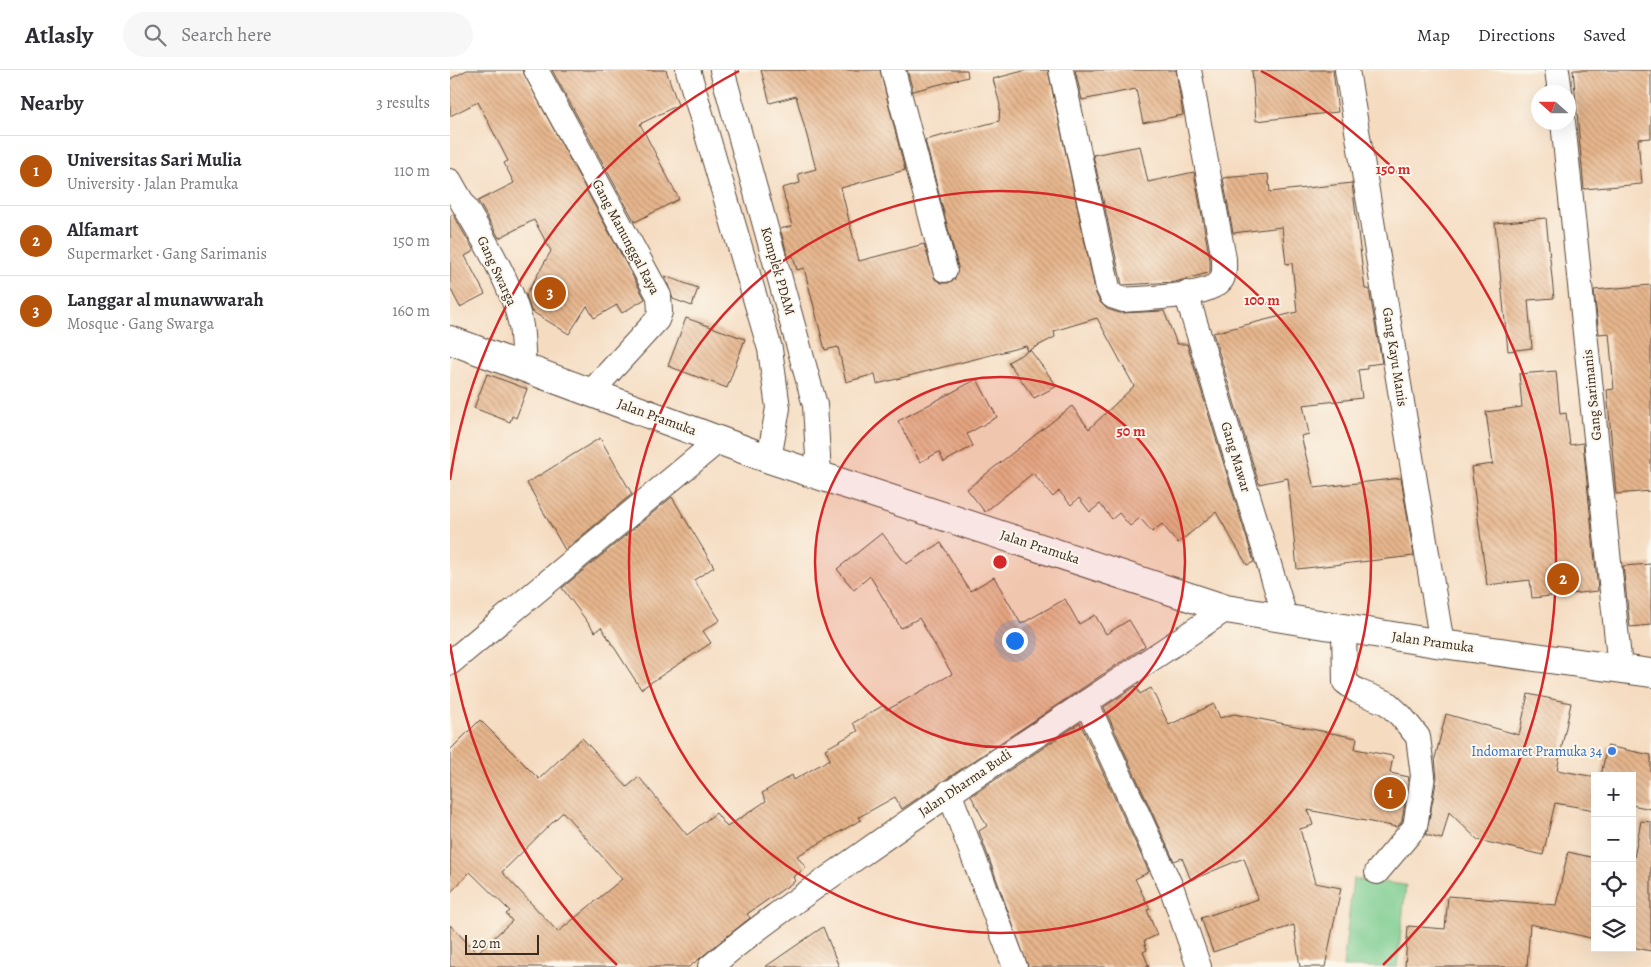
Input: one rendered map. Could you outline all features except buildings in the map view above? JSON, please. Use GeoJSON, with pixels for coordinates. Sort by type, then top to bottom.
{"type":"FeatureCollection","features":[{"type":"Feature","properties":{"kind":"main road","name":"Jalan Pramuka"},"geometry":{"type":"LineString","coordinates":[[450,340],[769,459],[1226,609],[1442,644],[1651,673]]}},
{"type":"Feature","properties":{"kind":"street","name":"Gang Manunggal Raya"},"geometry":{"type":"LineString","coordinates":[[536,70],[654,287],[660,304],[660,312],[651,328],[591,392]]}},
{"type":"Feature","properties":{"kind":"street"},"geometry":{"type":"LineString","coordinates":[[688,70],[770,349],[778,408],[769,459]]}},
{"type":"Feature","properties":{"kind":"street","name":"Komplek PDAM"},"geometry":{"type":"LineString","coordinates":[[722,70],[815,405],[819,474]]}},
{"type":"Feature","properties":{"kind":"street"},"geometry":{"type":"LineString","coordinates":[[893,70],[945,270]]}},
{"type":"Feature","properties":{"kind":"street"},"geometry":{"type":"LineString","coordinates":[[1061,70],[1108,288],[1112,296],[1124,300],[1204,291],[1222,279],[1224,269],[1189,70]]}},
{"type":"Feature","properties":{"kind":"street","name":"Gang Kayu Manis"},"geometry":{"type":"LineString","coordinates":[[1347,70],[1442,644]]}},
{"type":"Feature","properties":{"kind":"street"},"geometry":{"type":"LineString","coordinates":[[1557,70],[1559,85]]}},
{"type":"Feature","properties":{"kind":"street","name":"Gang Sarimanis"},"geometry":{"type":"LineString","coordinates":[[1564,130],[1620,668]]}},
{"type":"Feature","properties":{"kind":"street","name":"Gang Swarga"},"geometry":{"type":"LineString","coordinates":[[450,180],[498,266],[516,308],[521,326],[524,368]]}},
{"type":"Feature","properties":{"kind":"street","name":"Gang Mawar"},"geometry":{"type":"LineString","coordinates":[[1186,293],[1286,620]]}},
{"type":"Feature","properties":{"kind":"street"},"geometry":{"type":"LineString","coordinates":[[778,408],[815,405]]}},
{"type":"Feature","properties":{"kind":"street"},"geometry":{"type":"LineString","coordinates":[[450,663],[719,440]]}},
{"type":"Feature","properties":{"kind":"street","name":"Jalan Dharma Budi"},"geometry":{"type":"LineString","coordinates":[[710,967],[805,894],[949,792],[1087,704],[1226,609]]}},
{"type":"Feature","properties":{"kind":"street"},"geometry":{"type":"LineString","coordinates":[[1344,629],[1345,682],[1357,691],[1387,704],[1402,716],[1418,737],[1423,776],[1415,827],[1377,872]]}},
{"type":"Feature","properties":{"kind":"street"},"geometry":{"type":"LineString","coordinates":[[1087,704],[1172,889],[1199,967]]}},
{"type":"Feature","properties":{"kind":"street"},"geometry":{"type":"LineString","coordinates":[[949,792],[1015,967]]}},
{"type":"Feature","properties":{"kind":"green space"},"geometry":{"type":"Polygon","coordinates":[[[1353,879],[1406,885],[1397,967],[1343,967],[1353,879]]]}},
{"type":"Feature","properties":{"kind":"place","name":"Langgar al munawwarah"},"geometry":{"type":"Point","coordinates":[550,293]}},
{"type":"Feature","properties":{"kind":"place","name":"Alfamart"},"geometry":{"type":"Point","coordinates":[1563,579]}},
{"type":"Feature","properties":{"kind":"place","name":"Indomaret Pramuka 34"},"geometry":{"type":"Point","coordinates":[1612,751]}},
{"type":"Feature","properties":{"kind":"place","name":"Universitas Sari Mulia"},"geometry":{"type":"Point","coordinates":[1390,793]}}]}
